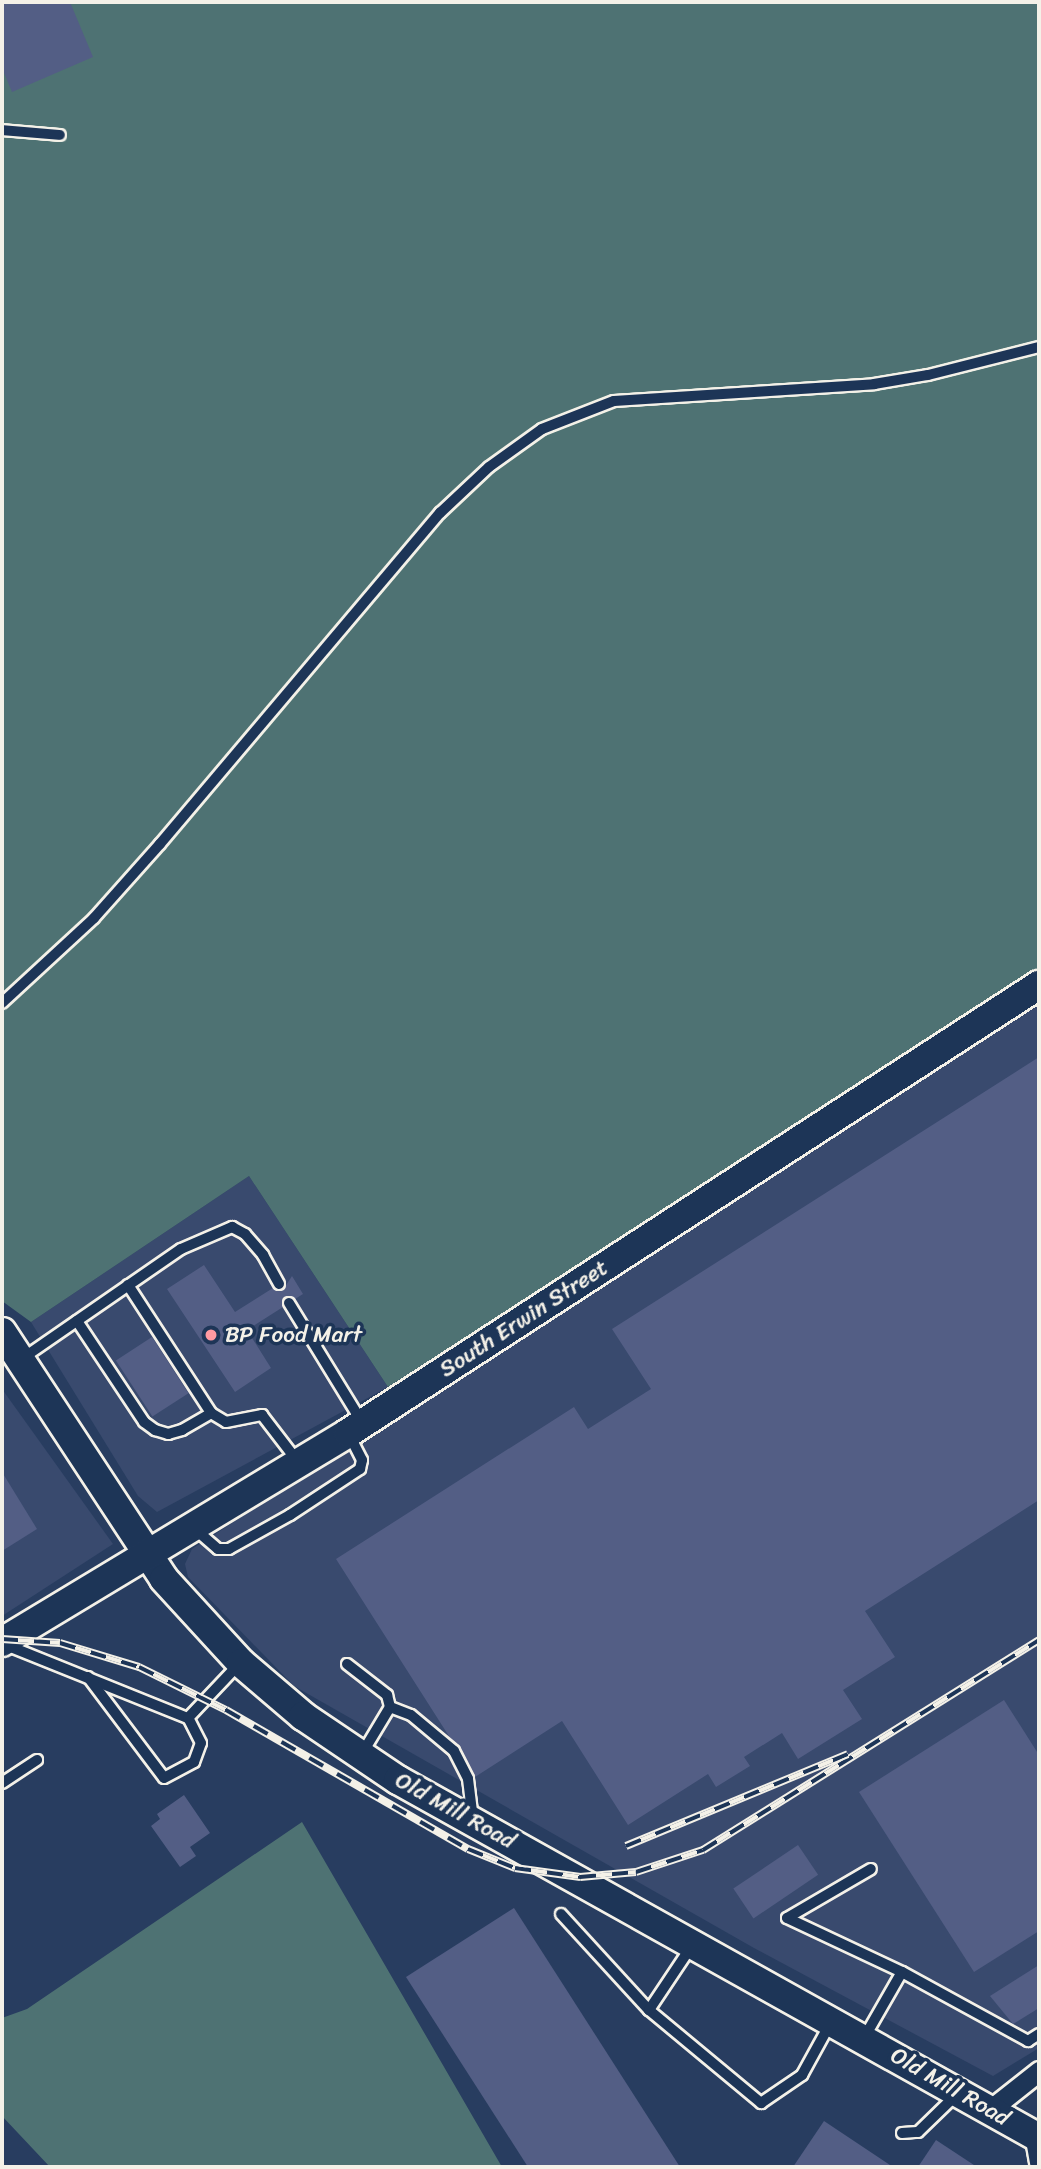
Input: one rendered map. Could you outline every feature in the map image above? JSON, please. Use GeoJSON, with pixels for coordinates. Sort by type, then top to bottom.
{"type":"FeatureCollection","features":[{"type":"Feature","properties":{"kind":"street","name":"South Erwin Street"},"geometry":{"type":"LineString","coordinates":[[2,1643],[355,1428],[1039,985]]}},
{"type":"Feature","properties":{"kind":"street","name":"Old Mill Road"},"geometry":{"type":"LineString","coordinates":[[2,1332],[147,1556],[241,1663],[303,1716],[360,1756],[473,1821],[1034,2135]]}},
{"type":"Feature","properties":{"kind":"street"},"geometry":{"type":"LineString","coordinates":[[990,2109],[1039,2071]]}},
{"type":"Feature","properties":{"kind":"lane"},"geometry":{"type":"LineString","coordinates":[[2,130],[60,135]]}},
{"type":"Feature","properties":{"kind":"lane"},"geometry":{"type":"LineString","coordinates":[[2,1003],[94,918],[440,513],[489,467],[542,429],[614,401],[874,384],[928,375],[1039,347]]}},
{"type":"Feature","properties":{"kind":"lane"},"geometry":{"type":"LineString","coordinates":[[20,1360],[181,1249],[232,1227],[245,1234],[263,1255],[279,1284]]}},
{"type":"Feature","properties":{"kind":"lane"},"geometry":{"type":"LineString","coordinates":[[128,1286],[211,1413],[226,1422],[262,1415],[299,1463]]}},
{"type":"Feature","properties":{"kind":"lane"},"geometry":{"type":"LineString","coordinates":[[192,1528],[218,1549],[229,1549],[290,1515],[360,1469],[362,1460],[355,1428],[289,1303]]}},
{"type":"Feature","properties":{"kind":"lane"},"geometry":{"type":"LineString","coordinates":[[77,1321],[144,1422],[155,1430],[168,1434],[182,1430],[211,1413]]}},
{"type":"Feature","properties":{"kind":"lane"},"geometry":{"type":"LineString","coordinates":[[2,1643],[88,1677],[188,1718],[201,1743],[194,1762],[164,1778],[88,1677]]}},
{"type":"Feature","properties":{"kind":"lane"},"geometry":{"type":"LineString","coordinates":[[188,1718],[241,1663]]}},
{"type":"Feature","properties":{"kind":"lane"},"geometry":{"type":"LineString","coordinates":[[348,1664],[387,1695],[390,1707],[360,1756]]}},
{"type":"Feature","properties":{"kind":"lane"},"geometry":{"type":"LineString","coordinates":[[390,1707],[411,1715],[454,1751],[468,1779],[473,1821]]}},
{"type":"Feature","properties":{"kind":"lane"},"geometry":{"type":"LineString","coordinates":[[2,1783],[37,1760]]}},
{"type":"Feature","properties":{"kind":"lane"},"geometry":{"type":"LineString","coordinates":[[870,1869],[787,1918],[902,1972],[1028,2041],[1039,2034]]}},
{"type":"Feature","properties":{"kind":"lane"},"geometry":{"type":"LineString","coordinates":[[561,1914],[649,2010],[761,2102],[802,2075],[832,2021]]}},
{"type":"Feature","properties":{"kind":"lane"},"geometry":{"type":"LineString","coordinates":[[649,2010],[693,1944]]}},
{"type":"Feature","properties":{"kind":"lane"},"geometry":{"type":"LineString","coordinates":[[864,2038],[902,1972]]}},
{"type":"Feature","properties":{"kind":"lane"},"geometry":{"type":"LineString","coordinates":[[902,2133],[918,2132],[961,2092]]}},
{"type":"Feature","properties":{"kind":"lane"},"geometry":{"type":"LineString","coordinates":[[1034,2135],[1036,2167]]}},
{"type":"Feature","properties":{"kind":"shaded area"},"geometry":{"type":"Polygon","coordinates":[[[1039,1001],[1039,2048],[993,2076],[754,1948],[294,1686],[188,1577],[185,1564],[192,1549],[1039,1001]]]}},
{"type":"Feature","properties":{"kind":"shaded area"},"geometry":{"type":"Polygon","coordinates":[[[249,1176],[388,1387],[157,1512],[138,1496],[31,1322],[249,1176]]]}},
{"type":"Feature","properties":{"kind":"shaded area"},"geometry":{"type":"Polygon","coordinates":[[[2,1389],[113,1544],[2,1616],[2,1389]]]}},
{"type":"Feature","properties":{"kind":"green space"},"geometry":{"type":"Polygon","coordinates":[[[2,2],[1039,2],[1039,970],[388,1387],[249,1176],[31,1322],[2,1301],[2,2]]]}},
{"type":"Feature","properties":{"kind":"green space"},"geometry":{"type":"Polygon","coordinates":[[[302,1822],[502,2167],[50,2167],[2,2116],[2,2018],[27,2009],[302,1822]]]}},
{"type":"Feature","properties":{"kind":"building"},"geometry":{"type":"Polygon","coordinates":[[[2,2],[70,2],[93,57],[12,92],[2,68],[2,2]]]}},
{"type":"Feature","properties":{"kind":"building"},"geometry":{"type":"Polygon","coordinates":[[[1039,1057],[1039,1500],[865,1611],[895,1657],[843,1690],[862,1719],[798,1759],[782,1733],[744,1757],[750,1766],[716,1787],[708,1774],[628,1825],[562,1721],[475,1777],[336,1559],[574,1407],[588,1429],[651,1389],[612,1329],[1039,1057]]]}},
{"type":"Feature","properties":{"kind":"building"},"geometry":{"type":"Polygon","coordinates":[[[204,1265],[235,1312],[273,1288],[283,1290],[292,1276],[303,1294],[295,1299],[285,1297],[283,1307],[247,1330],[271,1368],[235,1392],[167,1289],[204,1265]]]}},
{"type":"Feature","properties":{"kind":"building"},"geometry":{"type":"Polygon","coordinates":[[[152,1337],[188,1393],[152,1417],[116,1360],[152,1337]]]}},
{"type":"Feature","properties":{"kind":"building"},"geometry":{"type":"Polygon","coordinates":[[[2,1472],[37,1529],[2,1551],[2,1472]]]}},
{"type":"Feature","properties":{"kind":"building"},"geometry":{"type":"Polygon","coordinates":[[[1004,1700],[1039,1755],[1039,1931],[974,1972],[859,1792],[1004,1700]]]}},
{"type":"Feature","properties":{"kind":"building"},"geometry":{"type":"Polygon","coordinates":[[[184,1795],[210,1833],[190,1847],[196,1856],[180,1867],[151,1826],[160,1819],[157,1814],[184,1795]]]}},
{"type":"Feature","properties":{"kind":"building"},"geometry":{"type":"Polygon","coordinates":[[[798,1845],[818,1875],[753,1918],[733,1889],[798,1845]]]}},
{"type":"Feature","properties":{"kind":"building"},"geometry":{"type":"Polygon","coordinates":[[[514,1908],[680,2167],[528,2167],[406,1977],[514,1908]]]}},
{"type":"Feature","properties":{"kind":"building"},"geometry":{"type":"Polygon","coordinates":[[[1039,1965],[1039,2008],[1013,2024],[990,1996],[1039,1965]]]}},
{"type":"Feature","properties":{"kind":"building"},"geometry":{"type":"Polygon","coordinates":[[[824,2121],[893,2167],[793,2167],[824,2121]]]}},
{"type":"Feature","properties":{"kind":"building"},"geometry":{"type":"Polygon","coordinates":[[[936,2140],[977,2167],[918,2167],[936,2140]]]}},
{"type":"Feature","properties":{"kind":"railway"},"geometry":{"type":"LineString","coordinates":[[2,1639],[60,1643],[139,1667],[226,1710],[468,1849],[515,1868],[580,1877],[636,1872],[703,1850],[1039,1640]]}},
{"type":"Feature","properties":{"kind":"railway"},"geometry":{"type":"LineString","coordinates":[[626,1846],[848,1754]]}},
{"type":"Feature","properties":{"kind":"place","name":"BP Food Mart"},"geometry":{"type":"Point","coordinates":[211,1335]}}]}
